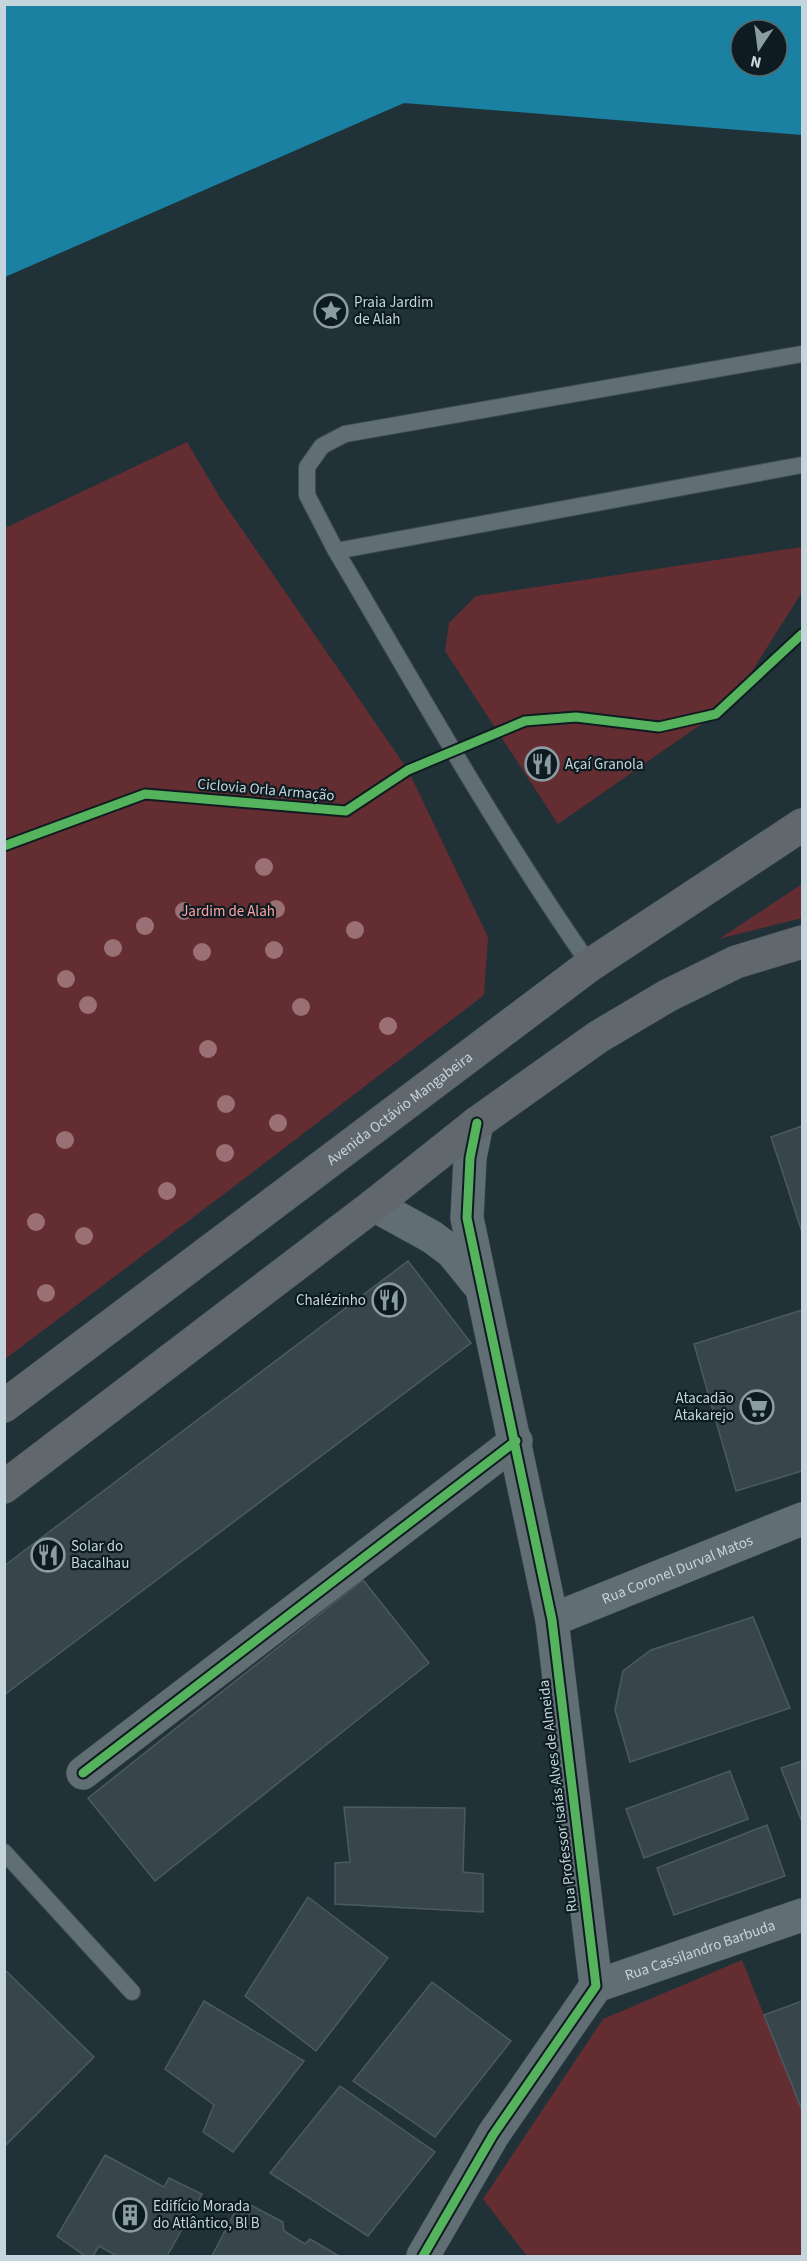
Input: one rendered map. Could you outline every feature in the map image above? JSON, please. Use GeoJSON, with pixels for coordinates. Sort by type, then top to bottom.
{"type":"FeatureCollection","features":[{"type":"Feature","properties":{"kind":"main road","name":"Avenida Octávio Mangabeira"},"geometry":{"type":"LineString","coordinates":[[4,1406],[590,965],[802,825]]}},
{"type":"Feature","properties":{"kind":"main road"},"geometry":{"type":"LineString","coordinates":[[4,1487],[374,1205],[477,1123],[598,1037],[667,996],[736,962],[802,942]]}},
{"type":"Feature","properties":{"kind":"street","name":"Rua Professor Isaías Alves de Almeida"},"geometry":{"type":"LineString","coordinates":[[477,1123],[470,1158],[467,1218],[516,1441],[552,1620],[596,1986]]}},
{"type":"Feature","properties":{"kind":"street"},"geometry":{"type":"LineString","coordinates":[[374,1205],[439,1242],[452,1252],[481,1288]]}},
{"type":"Feature","properties":{"kind":"street"},"geometry":{"type":"LineString","coordinates":[[82,1773],[516,1441]]}},
{"type":"Feature","properties":{"kind":"street","name":"Rua Coronel Durval Matos"},"geometry":{"type":"LineString","coordinates":[[552,1620],[802,1520]]}},
{"type":"Feature","properties":{"kind":"street","name":"Rua Cassilandro Barbuda"},"geometry":{"type":"LineString","coordinates":[[596,1986],[802,1915]]}},
{"type":"Feature","properties":{"kind":"street"},"geometry":{"type":"LineString","coordinates":[[423,2256],[493,2135],[596,1986]]}},
{"type":"Feature","properties":{"kind":"lane"},"geometry":{"type":"LineString","coordinates":[[590,965],[552,911],[459,760],[336,551],[307,495],[307,467],[322,446],[345,434],[802,354]]}},
{"type":"Feature","properties":{"kind":"lane"},"geometry":{"type":"LineString","coordinates":[[336,551],[802,465]]}},
{"type":"Feature","properties":{"kind":"lane"},"geometry":{"type":"LineString","coordinates":[[4,1852],[132,1992]]}},
{"type":"Feature","properties":{"kind":"green space","name":"Jardim de Alah"},"geometry":{"type":"Polygon","coordinates":[[[187,442],[219,496],[408,770],[488,937],[484,995],[5,1359],[5,528],[187,442]]]}},
{"type":"Feature","properties":{"kind":"green space"},"geometry":{"type":"Polygon","coordinates":[[[802,547],[802,592],[739,692],[716,714],[558,824],[445,651],[449,623],[476,596],[802,547]]]}},
{"type":"Feature","properties":{"kind":"green space"},"geometry":{"type":"Polygon","coordinates":[[[802,884],[802,918],[719,939],[802,884]]]}},
{"type":"Feature","properties":{"kind":"green space"},"geometry":{"type":"Polygon","coordinates":[[[742,1960],[802,2110],[802,2256],[527,2256],[483,2199],[603,2019],[742,1960]]]}},
{"type":"Feature","properties":{"kind":"water"},"geometry":{"type":"Polygon","coordinates":[[[5,4],[802,5],[802,135],[404,103],[5,277],[5,4]]]}},
{"type":"Feature","properties":{"kind":"building"},"geometry":{"type":"Polygon","coordinates":[[[802,1126],[802,1232],[771,1137],[802,1126]]]}},
{"type":"Feature","properties":{"kind":"building"},"geometry":{"type":"Polygon","coordinates":[[[408,1261],[471,1343],[4,1695],[4,1566],[408,1261]]]}},
{"type":"Feature","properties":{"kind":"building","name":"Atacadão Atakarejo"},"geometry":{"type":"Polygon","coordinates":[[[802,1310],[802,1471],[736,1491],[694,1344],[802,1310]]]}},
{"type":"Feature","properties":{"kind":"building"},"geometry":{"type":"Polygon","coordinates":[[[363,1580],[429,1663],[155,1881],[88,1798],[363,1580]]]}},
{"type":"Feature","properties":{"kind":"building"},"geometry":{"type":"Polygon","coordinates":[[[753,1617],[790,1708],[630,1762],[615,1710],[623,1671],[651,1650],[753,1617]]]}},
{"type":"Feature","properties":{"kind":"building"},"geometry":{"type":"Polygon","coordinates":[[[802,1761],[802,1822],[781,1768],[802,1761]]]}},
{"type":"Feature","properties":{"kind":"building"},"geometry":{"type":"Polygon","coordinates":[[[730,1771],[748,1819],[644,1858],[626,1809],[730,1771]]]}},
{"type":"Feature","properties":{"kind":"building"},"geometry":{"type":"Polygon","coordinates":[[[344,1807],[465,1808],[463,1872],[483,1874],[483,1912],[335,1904],[335,1863],[350,1862],[344,1807]]]}},
{"type":"Feature","properties":{"kind":"building"},"geometry":{"type":"Polygon","coordinates":[[[767,1825],[785,1876],[674,1915],[657,1868],[767,1825]]]}},
{"type":"Feature","properties":{"kind":"building"},"geometry":{"type":"Polygon","coordinates":[[[308,1897],[388,1958],[316,2051],[245,1996],[308,1897]]]}},
{"type":"Feature","properties":{"kind":"building"},"geometry":{"type":"Polygon","coordinates":[[[4,1969],[94,2057],[4,2147],[4,1969]]]}},
{"type":"Feature","properties":{"kind":"building"},"geometry":{"type":"Polygon","coordinates":[[[432,1982],[511,2041],[435,2137],[353,2081],[432,1982]]]}},
{"type":"Feature","properties":{"kind":"building"},"geometry":{"type":"Polygon","coordinates":[[[204,2001],[304,2061],[233,2152],[203,2132],[214,2105],[165,2069],[204,2001]]]}},
{"type":"Feature","properties":{"kind":"building"},"geometry":{"type":"Polygon","coordinates":[[[802,2001],[802,2110],[764,2015],[802,2001]]]}},
{"type":"Feature","properties":{"kind":"building"},"geometry":{"type":"Polygon","coordinates":[[[340,2086],[435,2152],[368,2236],[270,2173],[340,2086]]]}},
{"type":"Feature","properties":{"kind":"building","name":"Edifício Morada do Atlântico, Bl B"},"geometry":{"type":"Polygon","coordinates":[[[105,2155],[164,2187],[169,2178],[202,2194],[167,2256],[117,2256],[99,2246],[93,2256],[85,2256],[57,2236],[105,2155]]]}},
{"type":"Feature","properties":{"kind":"building"},"geometry":{"type":"Polygon","coordinates":[[[241,2200],[283,2222],[284,2231],[305,2244],[310,2239],[339,2256],[212,2256],[241,2200]]]}},
{"type":"Feature","properties":{"kind":"cycle path","name":"Ciclovia Orla Armação"},"geometry":{"type":"LineString","coordinates":[[4,846],[145,794],[346,811],[408,770],[525,721],[576,717],[659,727],[716,714],[802,634]]}},
{"type":"Feature","properties":{"kind":"cycle path"},"geometry":{"type":"LineString","coordinates":[[423,2256],[493,2135],[596,1986],[552,1620],[467,1218],[470,1158],[477,1123]]}},
{"type":"Feature","properties":{"kind":"cycle path"},"geometry":{"type":"LineString","coordinates":[[83,1773],[516,1441]]}},
{"type":"Feature","properties":{"kind":"place","name":"Praia Jardim de Alah"},"geometry":{"type":"Point","coordinates":[331,311]}},
{"type":"Feature","properties":{"kind":"place","name":"Açaí Granola"},"geometry":{"type":"Point","coordinates":[542,764]}},
{"type":"Feature","properties":{"kind":"place","name":"Chalézinho"},"geometry":{"type":"Point","coordinates":[389,1300]}},
{"type":"Feature","properties":{"kind":"place","name":"Atacadão Atakarejo"},"geometry":{"type":"Point","coordinates":[757,1407]}},
{"type":"Feature","properties":{"kind":"place","name":"Solar do Bacalhau"},"geometry":{"type":"Point","coordinates":[48,1555]}},
{"type":"Feature","properties":{"kind":"place","name":"Edifício Morada do Atlântico, Bl B"},"geometry":{"type":"Point","coordinates":[130,2215]}}]}
